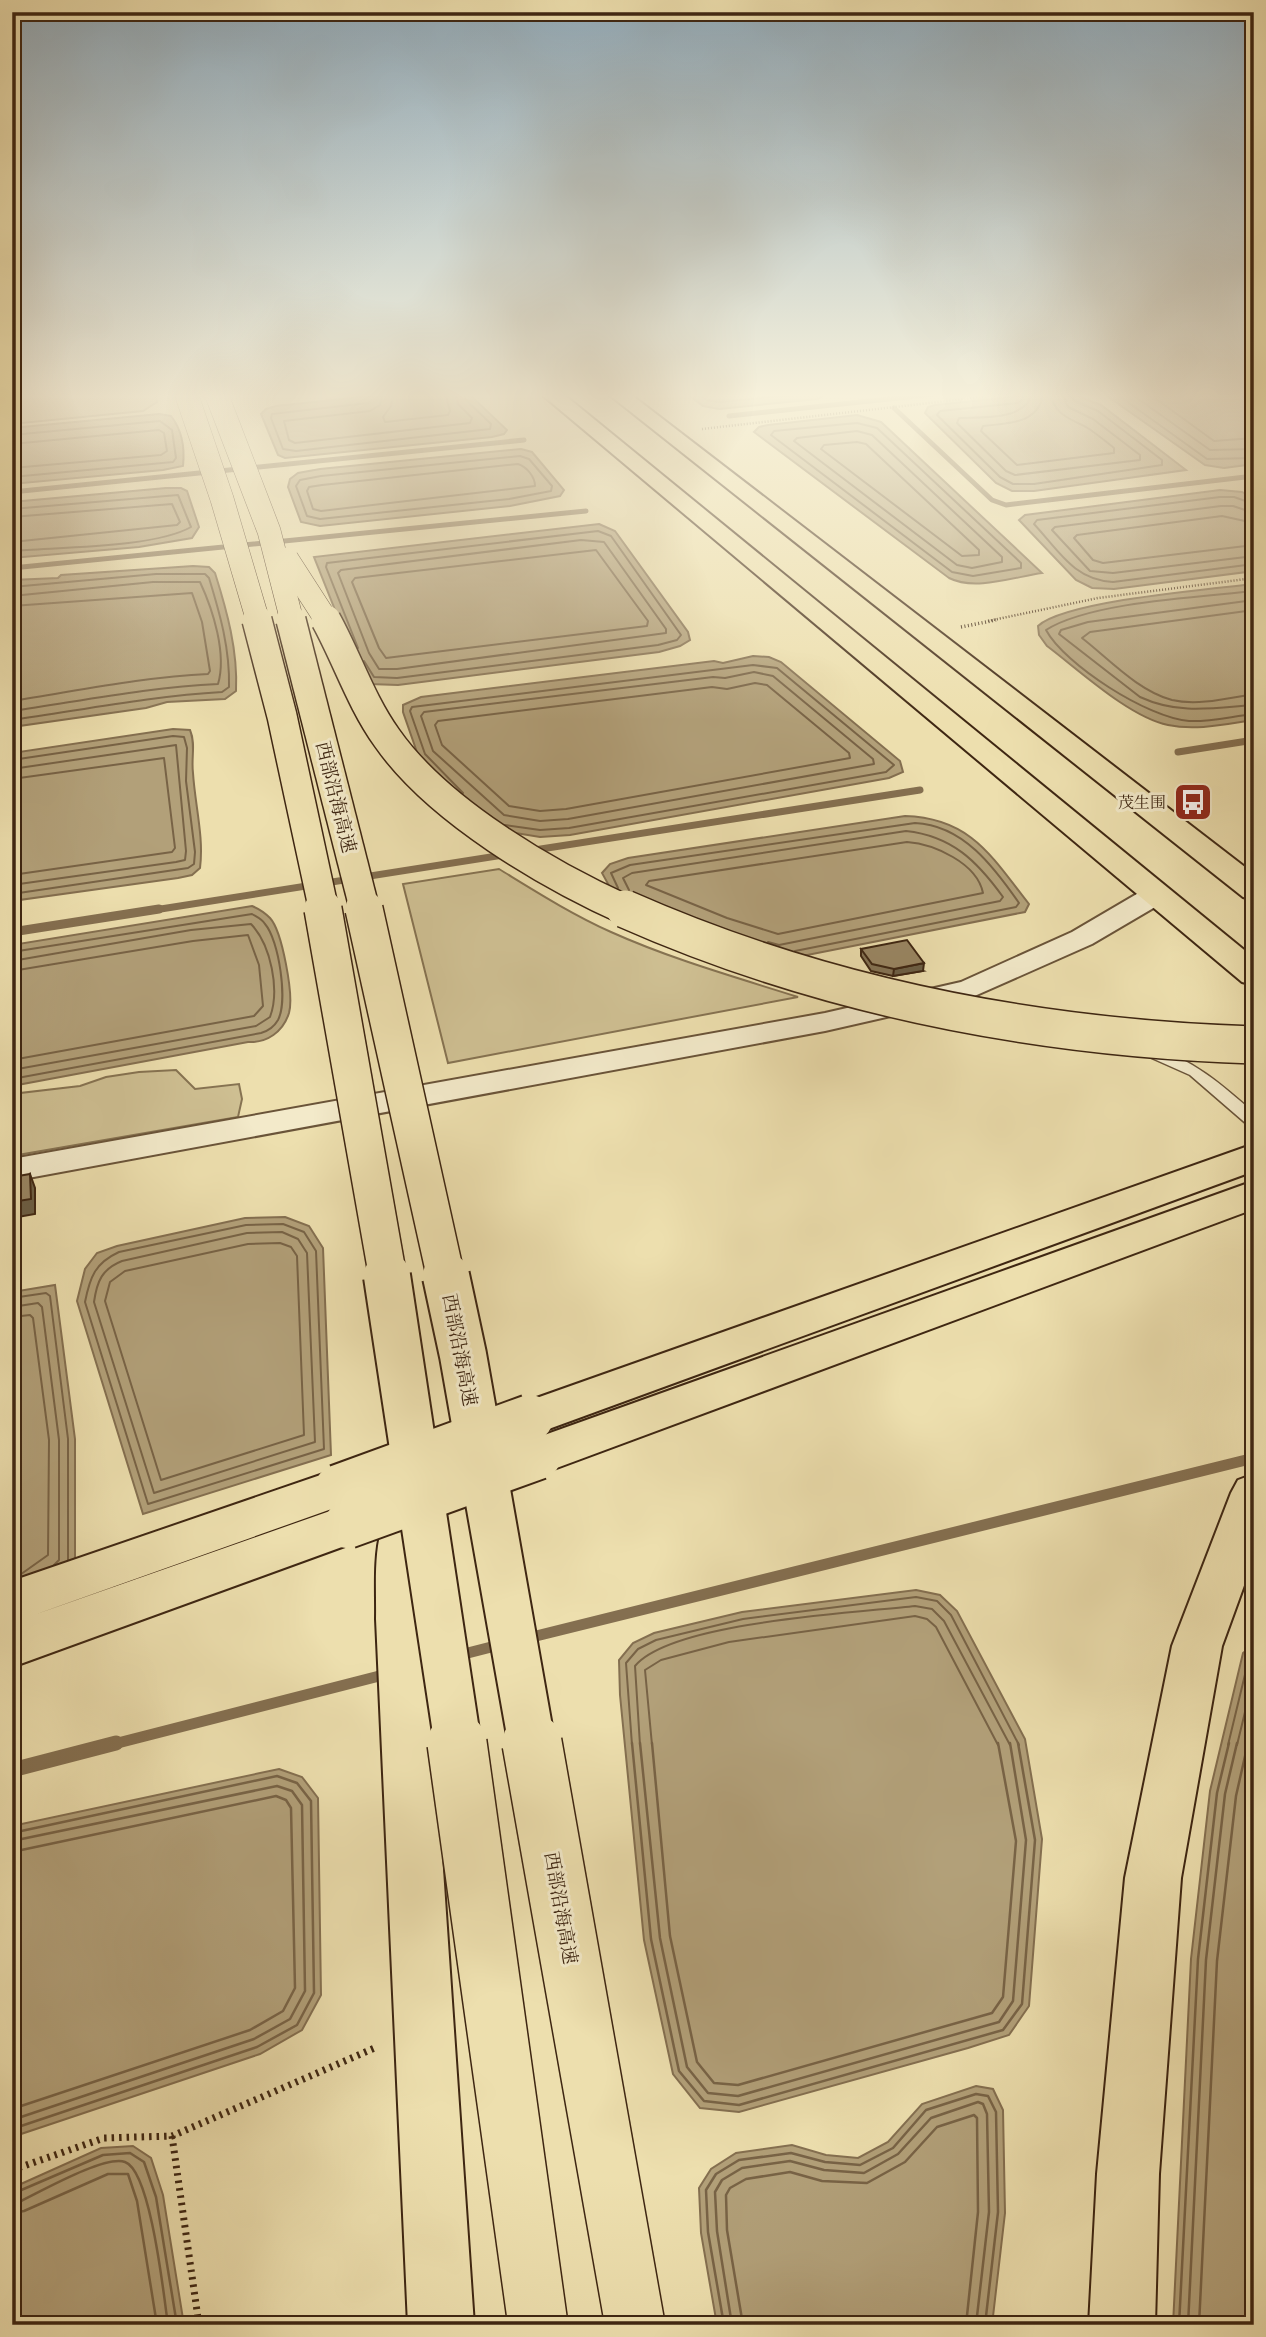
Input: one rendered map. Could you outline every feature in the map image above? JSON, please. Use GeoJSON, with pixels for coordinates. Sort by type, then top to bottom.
{"type":"FeatureCollection","features":[{"type":"Feature","properties":{"kind":"highway","name":"西部沿海高速"},"geometry":{"type":"LineString","coordinates":[[221,502],[281,708],[337,971],[422,1503],[510,2104],[538,2325]]}},
{"type":"Feature","properties":{"kind":"highway","name":"西部沿海高速"},"geometry":{"type":"LineString","coordinates":[[258,502],[269,531],[365,912],[463,1355],[635,2325]]}},
{"type":"Feature","properties":{"kind":"highway"},"geometry":{"type":"LineString","coordinates":[[683,502],[1254,975]]}},
{"type":"Feature","properties":{"kind":"highway"},"geometry":{"type":"LineString","coordinates":[[757,502],[1254,890]]}},
{"type":"Feature","properties":{"kind":"highway"},"geometry":{"type":"LineString","coordinates":[[269,531],[327,623],[364,701],[397,753],[447,800],[513,849],[595,897],[707,944],[830,984],[931,1010],[1064,1032],[1196,1044],[1254,1045]]}},
{"type":"Feature","properties":{"kind":"highway"},"geometry":{"type":"LineString","coordinates":[[12,1602],[338,1488],[1254,1157]]}},
{"type":"Feature","properties":{"kind":"highway"},"geometry":{"type":"LineString","coordinates":[[12,1645],[1254,1194]]}},
{"type":"Feature","properties":{"kind":"highway"},"geometry":{"type":"LineString","coordinates":[[1122,2325],[1128,2174],[1153,1878],[1198,1646],[1254,1493]]}},
{"type":"Feature","properties":{"kind":"highway"},"geometry":{"type":"LineString","coordinates":[[422,1503],[405,1524],[401,1556],[401,1619],[441,2325]]}},
{"type":"Feature","properties":{"kind":"street"},"geometry":{"type":"LineString","coordinates":[[12,1170],[825,1023],[970,989],[1082,938],[1157,894]]}},
{"type":"Feature","properties":{"kind":"lane"},"geometry":{"type":"LineString","coordinates":[[888,1007],[1127,1046],[1161,1055],[1190,1068],[1219,1087],[1254,1122]]}},
{"type":"Feature","properties":{"kind":"path"},"geometry":{"type":"LineString","coordinates":[[926,634],[1098,598],[1254,578]]}},
{"type":"Feature","properties":{"kind":"path"},"geometry":{"type":"LineString","coordinates":[[12,2170],[104,2138],[172,2136],[377,2047]]}},
{"type":"Feature","properties":{"kind":"path"},"geometry":{"type":"LineString","coordinates":[[172,2136],[200,2325]]}},
{"type":"Feature","properties":{"kind":"shaded area"},"geometry":{"type":"Polygon","coordinates":[[[499,869],[582,918],[634,942],[798,997],[448,1063],[403,884],[499,869]]]}},
{"type":"Feature","properties":{"kind":"shaded area"},"geometry":{"type":"Polygon","coordinates":[[[176,1070],[195,1089],[239,1084],[242,1099],[238,1117],[12,1156],[12,1094],[80,1086],[106,1077],[139,1072],[176,1070]]]}},
{"type":"Feature","properties":{"kind":"water"},"geometry":{"type":"Polygon","coordinates":[[[12,502],[191,502],[199,527],[192,538],[139,547],[12,558],[12,502]]]}},
{"type":"Feature","properties":{"kind":"water"},"geometry":{"type":"Polygon","coordinates":[[[294,502],[530,502],[320,526],[301,522],[294,502]]]}},
{"type":"Feature","properties":{"kind":"water"},"geometry":{"type":"Polygon","coordinates":[[[848,502],[966,502],[1042,573],[982,583],[959,582],[949,578],[848,502]]]}},
{"type":"Feature","properties":{"kind":"water"},"geometry":{"type":"Polygon","coordinates":[[[1126,502],[1254,502],[1254,571],[1114,589],[1092,588],[1076,580],[1019,520],[1025,515],[1126,502]]]}},
{"type":"Feature","properties":{"kind":"water"},"geometry":{"type":"Polygon","coordinates":[[[599,524],[615,531],[688,632],[690,640],[659,652],[398,685],[369,684],[355,660],[314,557],[599,524]]]}},
{"type":"Feature","properties":{"kind":"water"},"geometry":{"type":"Polygon","coordinates":[[[209,567],[215,573],[233,646],[236,691],[225,699],[167,702],[146,708],[12,727],[12,580],[209,567]]]}},
{"type":"Feature","properties":{"kind":"water"},"geometry":{"type":"Polygon","coordinates":[[[1254,584],[1254,720],[1189,727],[1153,720],[1105,692],[1047,646],[1039,635],[1038,626],[1053,617],[1077,610],[1173,593],[1254,584]]]}},
{"type":"Feature","properties":{"kind":"water"},"geometry":{"type":"Polygon","coordinates":[[[753,656],[769,657],[781,662],[900,761],[903,772],[889,778],[570,835],[540,837],[498,830],[419,758],[403,712],[403,705],[421,697],[714,661],[723,663],[753,656]]]}},
{"type":"Feature","properties":{"kind":"water"},"geometry":{"type":"Polygon","coordinates":[[[173,729],[190,730],[192,735],[193,773],[201,845],[200,868],[192,875],[178,878],[12,901],[12,753],[173,729]]]}},
{"type":"Feature","properties":{"kind":"water"},"geometry":{"type":"Polygon","coordinates":[[[905,816],[928,818],[947,824],[978,843],[1029,904],[1025,912],[777,961],[618,902],[602,873],[610,864],[628,858],[905,816]]]}},
{"type":"Feature","properties":{"kind":"water"},"geometry":{"type":"Polygon","coordinates":[[[252,906],[268,916],[274,925],[283,949],[288,978],[289,1013],[283,1026],[273,1035],[262,1041],[12,1086],[12,945],[252,906]]]}},
{"type":"Feature","properties":{"kind":"water"},"geometry":{"type":"Polygon","coordinates":[[[285,1217],[309,1226],[323,1248],[331,1455],[143,1514],[77,1301],[85,1269],[97,1253],[117,1246],[245,1218],[285,1217]]]}},
{"type":"Feature","properties":{"kind":"water"},"geometry":{"type":"Polygon","coordinates":[[[55,1285],[75,1439],[75,1570],[12,1612],[12,1292],[55,1285]]]}},
{"type":"Feature","properties":{"kind":"water"},"geometry":{"type":"Polygon","coordinates":[[[916,1590],[940,1595],[957,1611],[1025,1739],[1042,1839],[1029,2006],[1009,2035],[968,2048],[739,2112],[700,2108],[673,2074],[644,1940],[620,1695],[619,1660],[633,1643],[654,1633],[742,1612],[916,1590]]]}},
{"type":"Feature","properties":{"kind":"water"},"geometry":{"type":"Polygon","coordinates":[[[1254,1644],[1254,2321],[1246,2325],[1173,2325],[1191,1959],[1210,1791],[1243,1653],[1254,1644]]]}},
{"type":"Feature","properties":{"kind":"water"},"geometry":{"type":"Polygon","coordinates":[[[279,1769],[302,1777],[318,1798],[321,1995],[302,2030],[260,2054],[12,2137],[12,1826],[279,1769]]]}},
{"type":"Feature","properties":{"kind":"water"},"geometry":{"type":"Polygon","coordinates":[[[976,2086],[993,2089],[1003,2110],[1005,2213],[992,2325],[717,2325],[701,2233],[699,2188],[711,2169],[736,2153],[792,2145],[826,2155],[858,2158],[888,2142],[922,2104],[976,2086]]]}},
{"type":"Feature","properties":{"kind":"water"},"geometry":{"type":"Polygon","coordinates":[[[133,2146],[151,2158],[163,2195],[184,2325],[12,2325],[12,2188],[101,2148],[133,2146]]]}},
{"type":"Feature","properties":{"kind":"building"},"geometry":{"type":"Polygon","coordinates":[[[907,940],[924,963],[894,969],[872,964],[861,949],[907,940]]]}},
{"type":"Feature","properties":{"kind":"building"},"geometry":{"type":"Polygon","coordinates":[[[30,1174],[31,1199],[12,1202],[12,1177],[30,1174]]]}},
{"type":"Feature","properties":{"kind":"waterway"},"geometry":{"type":"LineString","coordinates":[[998,502],[1006,505],[1031,502]]}},
{"type":"Feature","properties":{"kind":"waterway"},"geometry":{"type":"LineString","coordinates":[[12,568],[586,511]]}},
{"type":"Feature","properties":{"kind":"waterway"},"geometry":{"type":"LineString","coordinates":[[1178,752],[1254,740]]}},
{"type":"Feature","properties":{"kind":"waterway"},"geometry":{"type":"LineString","coordinates":[[528,851],[920,790]]}},
{"type":"Feature","properties":{"kind":"waterway"},"geometry":{"type":"LineString","coordinates":[[148,911],[510,854]]}},
{"type":"Feature","properties":{"kind":"waterway"},"geometry":{"type":"LineString","coordinates":[[12,932],[159,909]]}},
{"type":"Feature","properties":{"kind":"waterway"},"geometry":{"type":"LineString","coordinates":[[524,1639],[1254,1458]]}},
{"type":"Feature","properties":{"kind":"waterway"},"geometry":{"type":"LineString","coordinates":[[456,1656],[503,1644]]}},
{"type":"Feature","properties":{"kind":"waterway"},"geometry":{"type":"LineString","coordinates":[[110,1745],[391,1673]]}},
{"type":"Feature","properties":{"kind":"waterway"},"geometry":{"type":"LineString","coordinates":[[12,1770],[116,1743]]}},
{"type":"Feature","properties":{"kind":"place","name":"茂生围"},"geometry":{"type":"Point","coordinates":[1193,802]}}]}
